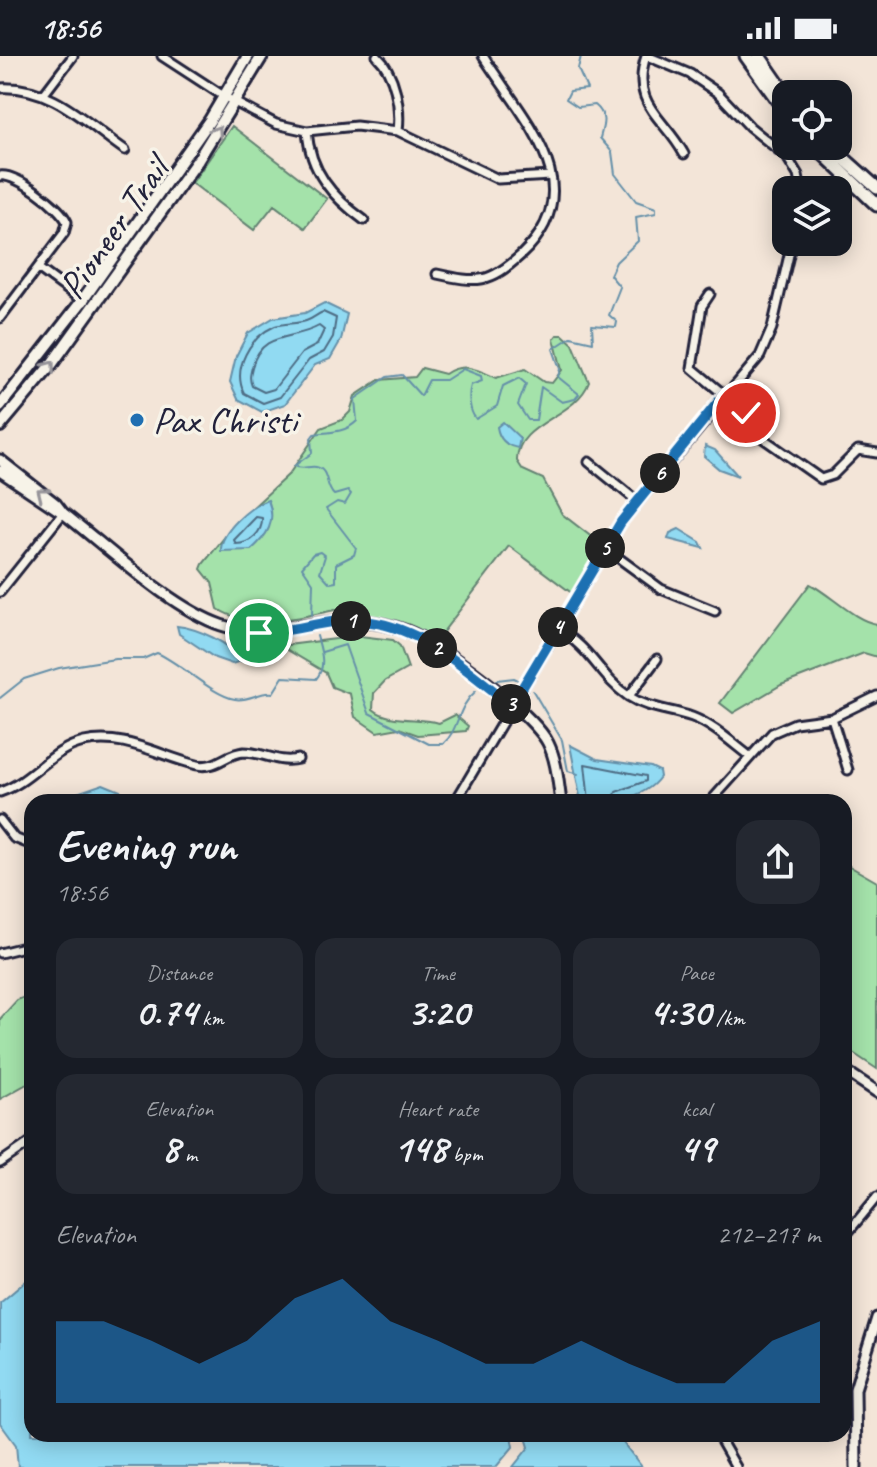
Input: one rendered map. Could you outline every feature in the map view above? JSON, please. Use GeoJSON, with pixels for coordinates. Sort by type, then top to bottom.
{"type":"FeatureCollection","features":[{"type":"Feature","properties":{"kind":"main road","name":"Pioneer Trail"},"geometry":{"type":"LineString","coordinates":[[0,406],[82,301],[225,97],[248,56]]}},
{"type":"Feature","properties":{"kind":"main road","name":"Pioneer Trail"},"geometry":{"type":"LineString","coordinates":[[0,426],[94,306],[236,103],[262,56]]}},
{"type":"Feature","properties":{"kind":"main road"},"geometry":{"type":"LineString","coordinates":[[746,56],[772,92]]}},
{"type":"Feature","properties":{"kind":"main road"},"geometry":{"type":"LineString","coordinates":[[759,56],[776,80]]}},
{"type":"Feature","properties":{"kind":"main road"},"geometry":{"type":"LineString","coordinates":[[830,160],[877,205]]}},
{"type":"Feature","properties":{"kind":"main road"},"geometry":{"type":"LineString","coordinates":[[846,160],[877,188]]}},
{"type":"Feature","properties":{"kind":"street"},"geometry":{"type":"LineString","coordinates":[[44,94],[73,56]]}},
{"type":"Feature","properties":{"kind":"street"},"geometry":{"type":"LineString","coordinates":[[162,56],[225,97],[276,124],[307,131],[356,126],[398,131],[498,179],[551,176]]}},
{"type":"Feature","properties":{"kind":"street"},"geometry":{"type":"LineString","coordinates":[[377,56],[390,77],[399,109],[398,131]]}},
{"type":"Feature","properties":{"kind":"street"},"geometry":{"type":"LineString","coordinates":[[437,274],[476,282],[502,272],[545,227],[553,207],[551,176],[543,148],[483,56]]}},
{"type":"Feature","properties":{"kind":"street"},"geometry":{"type":"LineString","coordinates":[[684,154],[660,123],[640,87],[646,56],[690,74],[718,93],[750,127],[787,157],[796,176]]}},
{"type":"Feature","properties":{"kind":"street"},"geometry":{"type":"LineString","coordinates":[[0,88],[44,94],[70,109],[125,150]]}},
{"type":"Feature","properties":{"kind":"street"},"geometry":{"type":"LineString","coordinates":[[307,131],[317,173],[340,200],[364,220]]}},
{"type":"Feature","properties":{"kind":"street"},"geometry":{"type":"LineString","coordinates":[[0,176],[16,177],[65,216],[64,233],[0,318]]}},
{"type":"Feature","properties":{"kind":"street"},"geometry":{"type":"LineString","coordinates":[[460,794],[605,548],[637,501],[767,342],[788,256]]}},
{"type":"Feature","properties":{"kind":"street"},"geometry":{"type":"LineString","coordinates":[[38,268],[82,301],[94,306]]}},
{"type":"Feature","properties":{"kind":"street"},"geometry":{"type":"LineString","coordinates":[[710,294],[702,306],[692,368],[746,413],[764,439],[823,482],[852,453],[864,449],[877,453]]}},
{"type":"Feature","properties":{"kind":"street"},"geometry":{"type":"LineString","coordinates":[[0,460],[63,513]]}},
{"type":"Feature","properties":{"kind":"street"},"geometry":{"type":"LineString","coordinates":[[589,462],[637,501]]}},
{"type":"Feature","properties":{"kind":"street"},"geometry":{"type":"LineString","coordinates":[[0,471],[63,513],[179,602],[211,621],[259,633],[339,621],[391,625],[439,649],[532,721],[547,743],[559,794]]}},
{"type":"Feature","properties":{"kind":"street"},"geometry":{"type":"LineString","coordinates":[[0,592],[63,513]]}},
{"type":"Feature","properties":{"kind":"street"},"geometry":{"type":"LineString","coordinates":[[605,548],[661,589],[715,611]]}},
{"type":"Feature","properties":{"kind":"street"},"geometry":{"type":"LineString","coordinates":[[557,629],[584,647],[608,679],[629,696],[643,704],[695,718],[748,755]]}},
{"type":"Feature","properties":{"kind":"street"},"geometry":{"type":"LineString","coordinates":[[629,696],[657,659]]}},
{"type":"Feature","properties":{"kind":"street"},"geometry":{"type":"LineString","coordinates":[[716,794],[748,755],[782,727],[832,718],[877,696]]}},
{"type":"Feature","properties":{"kind":"street"},"geometry":{"type":"LineString","coordinates":[[832,718],[848,770]]}},
{"type":"Feature","properties":{"kind":"street"},"geometry":{"type":"LineString","coordinates":[[0,792],[21,783],[68,747],[94,740],[122,741],[206,766],[245,752],[286,762],[298,759]]}},
{"type":"Feature","properties":{"kind":"street"},"geometry":{"type":"LineString","coordinates":[[0,820],[14,838],[24,842]]}},
{"type":"Feature","properties":{"kind":"street"},"geometry":{"type":"LineString","coordinates":[[0,953],[24,947]]}},
{"type":"Feature","properties":{"kind":"street"},"geometry":{"type":"LineString","coordinates":[[852,1076],[877,1092]]}},
{"type":"Feature","properties":{"kind":"street"},"geometry":{"type":"LineString","coordinates":[[0,1163],[24,1146]]}},
{"type":"Feature","properties":{"kind":"street"},"geometry":{"type":"LineString","coordinates":[[852,1227],[877,1197]]}},
{"type":"Feature","properties":{"kind":"street"},"geometry":{"type":"LineString","coordinates":[[856,1467],[855,1389],[877,1318]]}},
{"type":"Feature","properties":{"kind":"street"},"geometry":{"type":"LineString","coordinates":[[722,1442],[736,1467]]}},
{"type":"Feature","properties":{"kind":"green space"},"geometry":{"type":"Polygon","coordinates":[[[232,126],[327,199],[305,228],[274,205],[254,230],[192,183],[232,126]]]}},
{"type":"Feature","properties":{"kind":"green space"},"geometry":{"type":"Polygon","coordinates":[[[557,335],[563,335],[573,344],[589,382],[572,404],[526,437],[519,448],[517,461],[523,470],[543,479],[562,514],[602,545],[573,594],[509,546],[436,641],[388,619],[347,616],[345,608],[264,621],[232,616],[218,609],[212,583],[201,569],[203,564],[236,523],[289,474],[321,428],[342,420],[350,412],[355,396],[379,380],[415,377],[422,368],[445,374],[464,367],[496,378],[525,369],[544,382],[552,383],[562,370],[554,339],[557,335]]]}},
{"type":"Feature","properties":{"kind":"green space"},"geometry":{"type":"Polygon","coordinates":[[[810,584],[860,618],[877,624],[877,657],[864,653],[781,685],[733,713],[720,703],[810,584]]]}},
{"type":"Feature","properties":{"kind":"green space"},"geometry":{"type":"Polygon","coordinates":[[[360,636],[393,640],[400,646],[408,668],[385,681],[374,693],[373,709],[396,718],[439,723],[455,715],[468,726],[466,731],[418,735],[399,728],[377,732],[355,717],[350,694],[332,687],[326,673],[286,649],[288,645],[360,636]]]}},
{"type":"Feature","properties":{"kind":"green space"},"geometry":{"type":"Polygon","coordinates":[[[852,868],[877,882],[877,1069],[852,1052],[852,868]]]}},
{"type":"Feature","properties":{"kind":"green space"},"geometry":{"type":"Polygon","coordinates":[[[24,997],[24,1086],[0,1099],[0,1019],[17,1000],[24,997]]]}},
{"type":"Feature","properties":{"kind":"water"},"geometry":{"type":"Polygon","coordinates":[[[324,303],[347,314],[341,340],[330,359],[315,365],[285,404],[262,412],[238,399],[230,382],[236,356],[248,333],[273,318],[305,313],[324,303]]]}},
{"type":"Feature","properties":{"kind":"water"},"geometry":{"type":"Polygon","coordinates":[[[503,422],[520,438],[518,448],[507,444],[499,435],[497,427],[503,422]]]}},
{"type":"Feature","properties":{"kind":"water"},"geometry":{"type":"Polygon","coordinates":[[[705,446],[715,450],[738,476],[719,469],[704,456],[705,446]]]}},
{"type":"Feature","properties":{"kind":"water"},"geometry":{"type":"Polygon","coordinates":[[[268,500],[271,522],[262,539],[251,550],[221,551],[226,536],[238,520],[253,507],[268,500]]]}},
{"type":"Feature","properties":{"kind":"water"},"geometry":{"type":"Polygon","coordinates":[[[679,529],[700,542],[703,548],[668,539],[670,533],[679,529]]]}},
{"type":"Feature","properties":{"kind":"water"},"geometry":{"type":"Polygon","coordinates":[[[177,626],[213,638],[230,648],[241,661],[232,664],[215,658],[179,634],[177,626]]]}},
{"type":"Feature","properties":{"kind":"water"},"geometry":{"type":"Polygon","coordinates":[[[570,745],[597,759],[651,767],[659,771],[660,777],[653,785],[637,794],[579,794],[570,745]]]}},
{"type":"Feature","properties":{"kind":"water"},"geometry":{"type":"Polygon","coordinates":[[[103,784],[127,794],[74,794],[103,784]]]}},
{"type":"Feature","properties":{"kind":"water"},"geometry":{"type":"Polygon","coordinates":[[[24,1283],[24,1442],[512,1442],[513,1447],[496,1467],[18,1467],[16,1445],[0,1423],[0,1303],[24,1283]]]}},
{"type":"Feature","properties":{"kind":"water"},"geometry":{"type":"Polygon","coordinates":[[[527,1442],[622,1442],[642,1467],[513,1467],[529,1447],[527,1442]]]}},
{"type":"Feature","properties":{"kind":"waterway"},"geometry":{"type":"LineString","coordinates":[[312,615],[313,583],[302,567],[313,554],[320,552],[325,556],[320,572],[330,583],[336,582],[336,564],[354,555],[356,548],[326,509],[337,502],[345,504],[351,494],[348,491],[334,495],[320,468],[294,466],[312,453],[311,438],[314,434],[352,425],[357,421],[355,399],[387,377],[402,375],[421,396],[429,380],[446,380],[463,369],[481,376],[482,381],[471,385],[470,393],[476,419],[497,406],[503,386],[519,378],[526,384],[518,405],[528,420],[536,420],[541,387],[562,402],[575,399],[579,394],[558,377],[560,369],[553,349],[571,337],[593,342],[592,325],[616,327],[617,322],[609,315],[620,287],[610,275],[616,262],[638,241],[636,217],[656,213],[656,208],[636,201],[615,174],[612,152],[600,138],[604,120],[599,109],[595,105],[578,107],[566,99],[570,91],[587,89],[578,69],[581,56]]}},
{"type":"Feature","properties":{"kind":"waterway"},"geometry":{"type":"LineString","coordinates":[[0,698],[24,679],[59,668],[115,659],[143,659],[157,653],[217,692],[244,699],[273,693],[283,677],[316,679],[322,664],[317,636]]}},
{"type":"Feature","properties":{"kind":"waterway"},"geometry":{"type":"LineString","coordinates":[[322,652],[345,645],[369,713],[429,744],[443,744],[453,732],[465,704],[476,691]]}},
{"type":"Feature","properties":{"kind":"waterway"},"geometry":{"type":"LineString","coordinates":[[497,680],[514,678],[520,681]]}},
{"type":"Feature","properties":{"kind":"waterway"},"geometry":{"type":"LineString","coordinates":[[533,691],[562,740],[568,771],[578,774]]}},
{"type":"Feature","properties":{"kind":"place","name":"Pax Christi"},"geometry":{"type":"Point","coordinates":[137,420]}},
{"type":"Feature","properties":{"kind":"route"},"geometry":{"type":"LineString","coordinates":[[259,633],[339,621],[391,625],[424,639],[512,705],[613,533],[637,501],[724,395],[746,413]]}}]}
